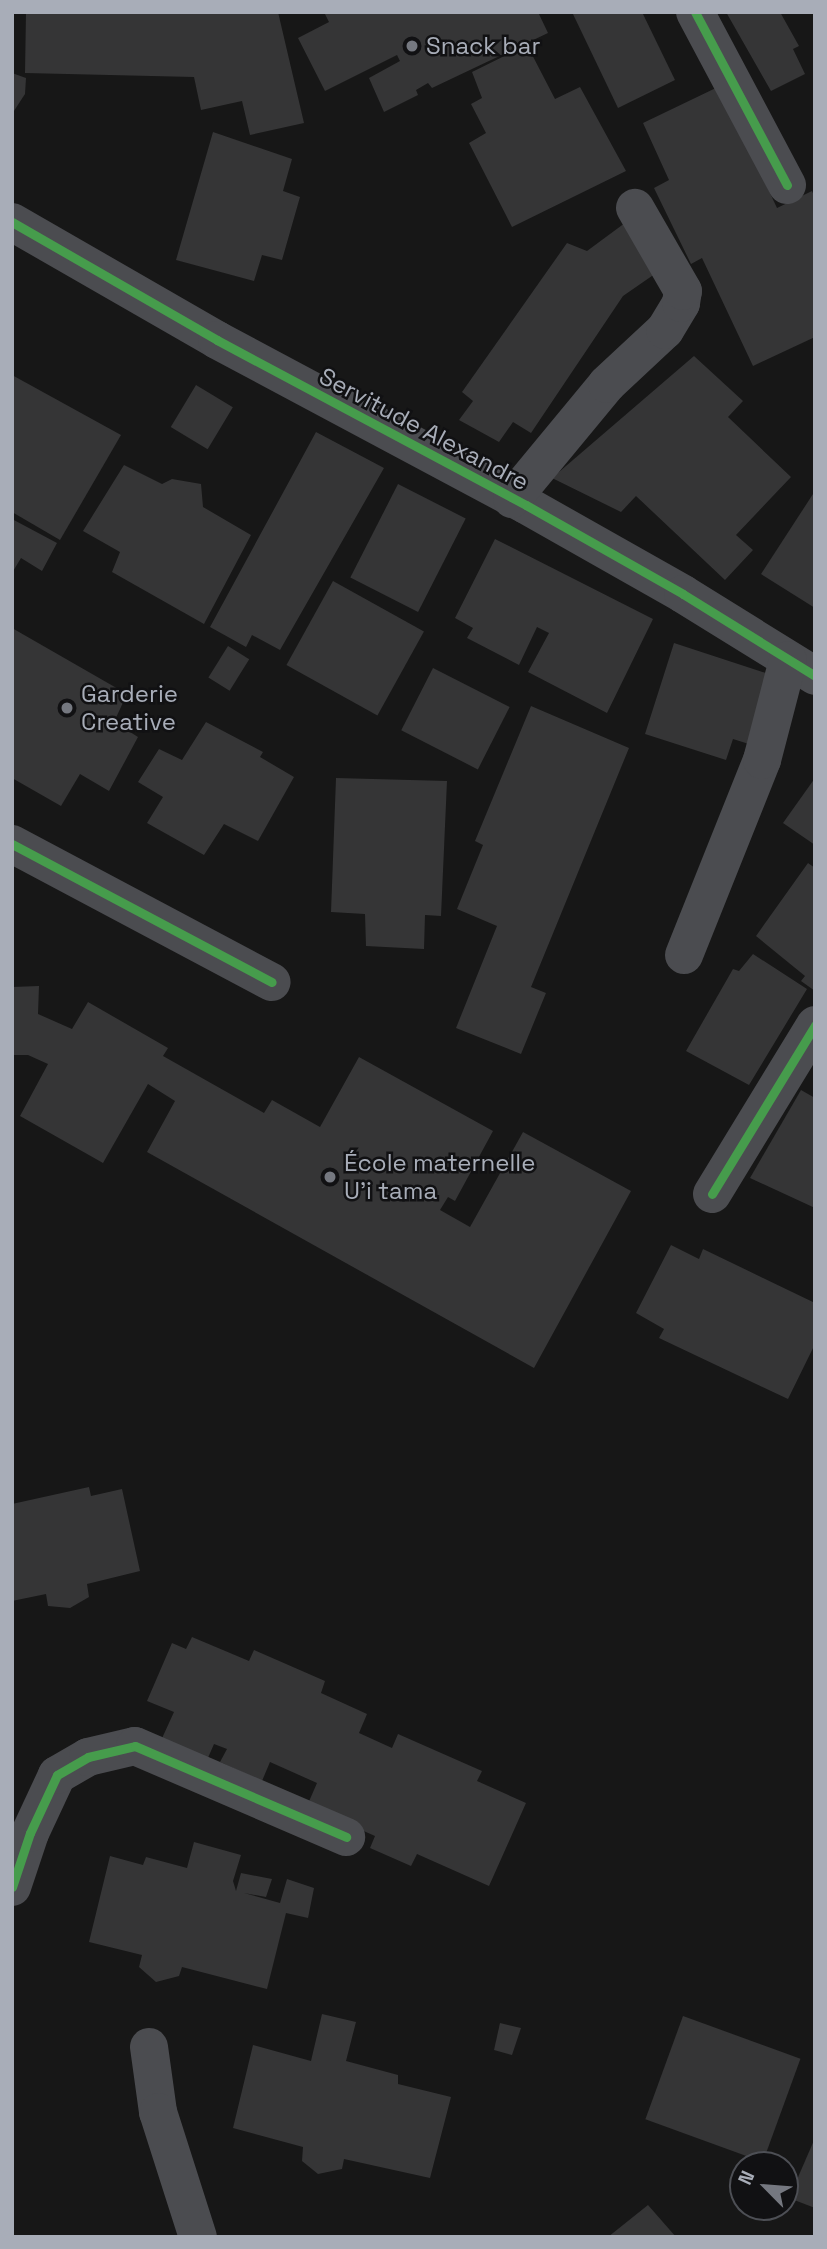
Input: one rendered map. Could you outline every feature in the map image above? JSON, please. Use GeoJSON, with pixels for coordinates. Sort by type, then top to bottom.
{"type":"FeatureCollection","features":[{"type":"Feature","properties":{"kind":"street"},"geometry":{"type":"LineString","coordinates":[[695,12],[787,185]]}},
{"type":"Feature","properties":{"kind":"street"},"geometry":{"type":"LineString","coordinates":[[512,499],[607,384],[666,330],[681,303],[682,291],[635,208]]}},
{"type":"Feature","properties":{"kind":"street","name":"Servitude Alexandre"},"geometry":{"type":"LineString","coordinates":[[12,222],[217,341],[683,594],[802,668]]}},
{"type":"Feature","properties":{"kind":"street"},"geometry":{"type":"LineString","coordinates":[[684,955],[802,668]]}},
{"type":"Feature","properties":{"kind":"street"},"geometry":{"type":"LineString","coordinates":[[12,844],[272,982]]}},
{"type":"Feature","properties":{"kind":"street"},"geometry":{"type":"LineString","coordinates":[[712,1194],[815,1025]]}},
{"type":"Feature","properties":{"kind":"street"},"geometry":{"type":"LineString","coordinates":[[12,1888],[30,1833],[57,1775],[88,1757],[135,1746],[346,1838]]}},
{"type":"Feature","properties":{"kind":"street"},"geometry":{"type":"LineString","coordinates":[[149,2047],[158,2112],[198,2237]]}},
{"type":"Feature","properties":{"kind":"building"},"geometry":{"type":"Polygon","coordinates":[[[26,12],[278,12],[304,123],[250,135],[242,101],[201,110],[194,77],[25,73],[26,12]]]}},
{"type":"Feature","properties":{"kind":"building","name":"Snack bar"},"geometry":{"type":"Polygon","coordinates":[[[324,12],[538,12],[548,33],[432,88],[428,83],[416,90],[418,95],[384,112],[369,78],[400,61],[397,55],[325,91],[298,38],[329,22],[324,12]]]}},
{"type":"Feature","properties":{"kind":"building"},"geometry":{"type":"Polygon","coordinates":[[[572,12],[642,12],[675,80],[618,108],[572,12]]]}},
{"type":"Feature","properties":{"kind":"building"},"geometry":{"type":"Polygon","coordinates":[[[726,12],[780,12],[799,46],[793,49],[805,74],[771,91],[726,12]]]}},
{"type":"Feature","properties":{"kind":"building"},"geometry":{"type":"Polygon","coordinates":[[[527,45],[555,99],[580,87],[626,171],[512,227],[469,143],[486,133],[471,104],[482,98],[472,72],[527,45]]]}},
{"type":"Feature","properties":{"kind":"building"},"geometry":{"type":"Polygon","coordinates":[[[12,73],[26,78],[25,94],[12,114],[12,73]]]}},
{"type":"Feature","properties":{"kind":"building"},"geometry":{"type":"Polygon","coordinates":[[[720,86],[777,208],[812,191],[815,198],[815,337],[753,366],[702,258],[691,264],[654,188],[669,180],[643,123],[720,86]]]}},
{"type":"Feature","properties":{"kind":"building"},"geometry":{"type":"Polygon","coordinates":[[[213,132],[292,159],[283,191],[300,197],[282,260],[262,255],[254,281],[176,260],[213,132]]]}},
{"type":"Feature","properties":{"kind":"building"},"geometry":{"type":"Polygon","coordinates":[[[633,217],[662,269],[623,296],[531,433],[513,422],[499,442],[459,420],[473,401],[462,392],[567,243],[587,251],[633,217]]]}},
{"type":"Feature","properties":{"kind":"building"},"geometry":{"type":"Polygon","coordinates":[[[694,356],[743,401],[728,417],[791,477],[736,535],[753,550],[725,580],[636,496],[621,512],[552,478],[694,356]]]}},
{"type":"Feature","properties":{"kind":"building"},"geometry":{"type":"Polygon","coordinates":[[[12,375],[121,435],[60,540],[12,512],[12,375]]]}},
{"type":"Feature","properties":{"kind":"building"},"geometry":{"type":"Polygon","coordinates":[[[196,385],[233,407],[208,449],[171,427],[196,385]]]}},
{"type":"Feature","properties":{"kind":"building"},"geometry":{"type":"Polygon","coordinates":[[[316,432],[384,468],[280,650],[252,635],[246,647],[210,627],[316,432]]]}},
{"type":"Feature","properties":{"kind":"building"},"geometry":{"type":"Polygon","coordinates":[[[124,465],[162,484],[172,479],[201,484],[203,507],[251,535],[204,624],[112,572],[120,552],[83,531],[124,465]]]}},
{"type":"Feature","properties":{"kind":"building"},"geometry":{"type":"Polygon","coordinates":[[[398,484],[466,519],[418,612],[350,578],[398,484]]]}},
{"type":"Feature","properties":{"kind":"building"},"geometry":{"type":"Polygon","coordinates":[[[813,494],[815,496],[815,608],[761,574],[813,494]]]}},
{"type":"Feature","properties":{"kind":"building"},"geometry":{"type":"Polygon","coordinates":[[[12,519],[57,543],[42,571],[21,558],[12,573],[12,519]]]}},
{"type":"Feature","properties":{"kind":"building"},"geometry":{"type":"Polygon","coordinates":[[[495,539],[653,619],[607,713],[528,672],[549,633],[537,627],[519,665],[467,638],[473,628],[455,618],[495,539]]]}},
{"type":"Feature","properties":{"kind":"building"},"geometry":{"type":"Polygon","coordinates":[[[333,581],[424,631],[377,715],[286,665],[333,581]]]}},
{"type":"Feature","properties":{"kind":"building","name":"Garderie Creative"},"geometry":{"type":"Polygon","coordinates":[[[12,628],[127,694],[114,722],[138,737],[109,791],[80,774],[61,806],[12,778],[12,628]]]}},
{"type":"Feature","properties":{"kind":"building"},"geometry":{"type":"Polygon","coordinates":[[[674,643],[775,676],[752,745],[733,739],[726,760],[645,734],[674,643]]]}},
{"type":"Feature","properties":{"kind":"building"},"geometry":{"type":"Polygon","coordinates":[[[228,646],[249,659],[230,691],[208,677],[228,646]]]}},
{"type":"Feature","properties":{"kind":"building"},"geometry":{"type":"Polygon","coordinates":[[[433,668],[510,707],[478,769],[401,730],[433,668]]]}},
{"type":"Feature","properties":{"kind":"building"},"geometry":{"type":"Polygon","coordinates":[[[531,706],[629,748],[531,987],[546,993],[521,1054],[456,1028],[497,926],[457,909],[483,845],[475,841],[531,706]]]}},
{"type":"Feature","properties":{"kind":"building"},"geometry":{"type":"Polygon","coordinates":[[[206,722],[263,752],[260,757],[294,777],[258,841],[224,824],[204,855],[147,823],[163,797],[138,782],[159,749],[182,760],[206,722]]]}},
{"type":"Feature","properties":{"kind":"building"},"geometry":{"type":"Polygon","coordinates":[[[336,778],[447,781],[441,916],[425,915],[424,949],[366,946],[365,914],[331,912],[336,778]]]}},
{"type":"Feature","properties":{"kind":"building"},"geometry":{"type":"Polygon","coordinates":[[[815,778],[815,845],[783,823],[815,778]]]}},
{"type":"Feature","properties":{"kind":"building"},"geometry":{"type":"Polygon","coordinates":[[[808,863],[815,868],[815,991],[801,981],[805,976],[756,936],[808,863]]]}},
{"type":"Feature","properties":{"kind":"building"},"geometry":{"type":"Polygon","coordinates":[[[753,954],[807,989],[749,1085],[686,1051],[733,969],[739,971],[753,954]]]}},
{"type":"Feature","properties":{"kind":"building","name":"École maternelle U'i tama"},"geometry":{"type":"Polygon","coordinates":[[[39,986],[38,1014],[72,1029],[88,1002],[168,1048],[163,1056],[264,1113],[272,1100],[320,1127],[359,1057],[493,1131],[455,1201],[448,1197],[440,1210],[470,1227],[523,1132],[631,1191],[534,1368],[147,1152],[175,1101],[148,1084],[103,1163],[20,1116],[48,1064],[28,1055],[12,1055],[12,987],[39,986]]]}},
{"type":"Feature","properties":{"kind":"building"},"geometry":{"type":"Polygon","coordinates":[[[801,1090],[815,1098],[815,1208],[750,1178],[801,1090]]]}},
{"type":"Feature","properties":{"kind":"building"},"geometry":{"type":"Polygon","coordinates":[[[671,1245],[699,1259],[703,1249],[815,1303],[815,1344],[788,1399],[659,1338],[664,1329],[636,1313],[671,1245]]]}},
{"type":"Feature","properties":{"kind":"building"},"geometry":{"type":"Polygon","coordinates":[[[89,1487],[91,1496],[122,1489],[140,1571],[87,1584],[89,1597],[70,1608],[48,1606],[46,1594],[12,1601],[12,1504],[89,1487]]]}},
{"type":"Feature","properties":{"kind":"building"},"geometry":{"type":"Polygon","coordinates":[[[192,1637],[249,1661],[254,1650],[325,1681],[321,1693],[367,1714],[359,1733],[392,1748],[398,1734],[482,1771],[477,1781],[526,1803],[489,1886],[417,1854],[411,1866],[370,1848],[375,1836],[307,1806],[317,1783],[270,1762],[262,1781],[220,1762],[227,1749],[214,1744],[204,1767],[158,1747],[174,1712],[147,1701],[172,1643],[186,1649],[192,1637]]]}},
{"type":"Feature","properties":{"kind":"building"},"geometry":{"type":"Polygon","coordinates":[[[194,1842],[241,1855],[233,1881],[236,1891],[241,1873],[272,1879],[266,1897],[244,1893],[280,1903],[287,1879],[314,1888],[308,1918],[286,1913],[267,1989],[182,1967],[179,1976],[156,1982],[139,1967],[142,1955],[89,1942],[110,1856],[143,1865],[146,1857],[187,1868],[194,1842]]]}},
{"type":"Feature","properties":{"kind":"building"},"geometry":{"type":"Polygon","coordinates":[[[322,2014],[356,2022],[346,2061],[398,2075],[398,2084],[451,2097],[430,2178],[344,2159],[342,2169],[318,2174],[302,2161],[303,2147],[233,2128],[253,2045],[311,2061],[322,2014]]]}},
{"type":"Feature","properties":{"kind":"building"},"geometry":{"type":"Polygon","coordinates":[[[683,2016],[800,2059],[767,2151],[732,2151],[645,2119],[683,2016]]]}},
{"type":"Feature","properties":{"kind":"building"},"geometry":{"type":"Polygon","coordinates":[[[500,2023],[521,2028],[512,2055],[494,2050],[500,2023]]]}},
{"type":"Feature","properties":{"kind":"building"},"geometry":{"type":"Polygon","coordinates":[[[815,2138],[815,2208],[799,2202],[799,2175],[815,2138]]]}},
{"type":"Feature","properties":{"kind":"building"},"geometry":{"type":"Polygon","coordinates":[[[648,2205],[676,2237],[608,2237],[648,2205]]]}},
{"type":"Feature","properties":{"kind":"cycle path"},"geometry":{"type":"LineString","coordinates":[[695,12],[787,185]]}},
{"type":"Feature","properties":{"kind":"cycle path"},"geometry":{"type":"LineString","coordinates":[[12,222],[217,340],[526,505],[683,594],[815,676]]}},
{"type":"Feature","properties":{"kind":"cycle path"},"geometry":{"type":"LineString","coordinates":[[12,844],[272,982]]}},
{"type":"Feature","properties":{"kind":"cycle path"},"geometry":{"type":"LineString","coordinates":[[712,1194],[815,1025]]}},
{"type":"Feature","properties":{"kind":"cycle path"},"geometry":{"type":"LineString","coordinates":[[12,1887],[30,1833],[57,1775],[88,1757],[135,1746],[346,1837]]}},
{"type":"Feature","properties":{"kind":"place","name":"Snack bar"},"geometry":{"type":"Point","coordinates":[412,46]}},
{"type":"Feature","properties":{"kind":"place","name":"Garderie Creative"},"geometry":{"type":"Point","coordinates":[67,708]}},
{"type":"Feature","properties":{"kind":"place","name":"École maternelle U'i tama"},"geometry":{"type":"Point","coordinates":[330,1177]}}]}
